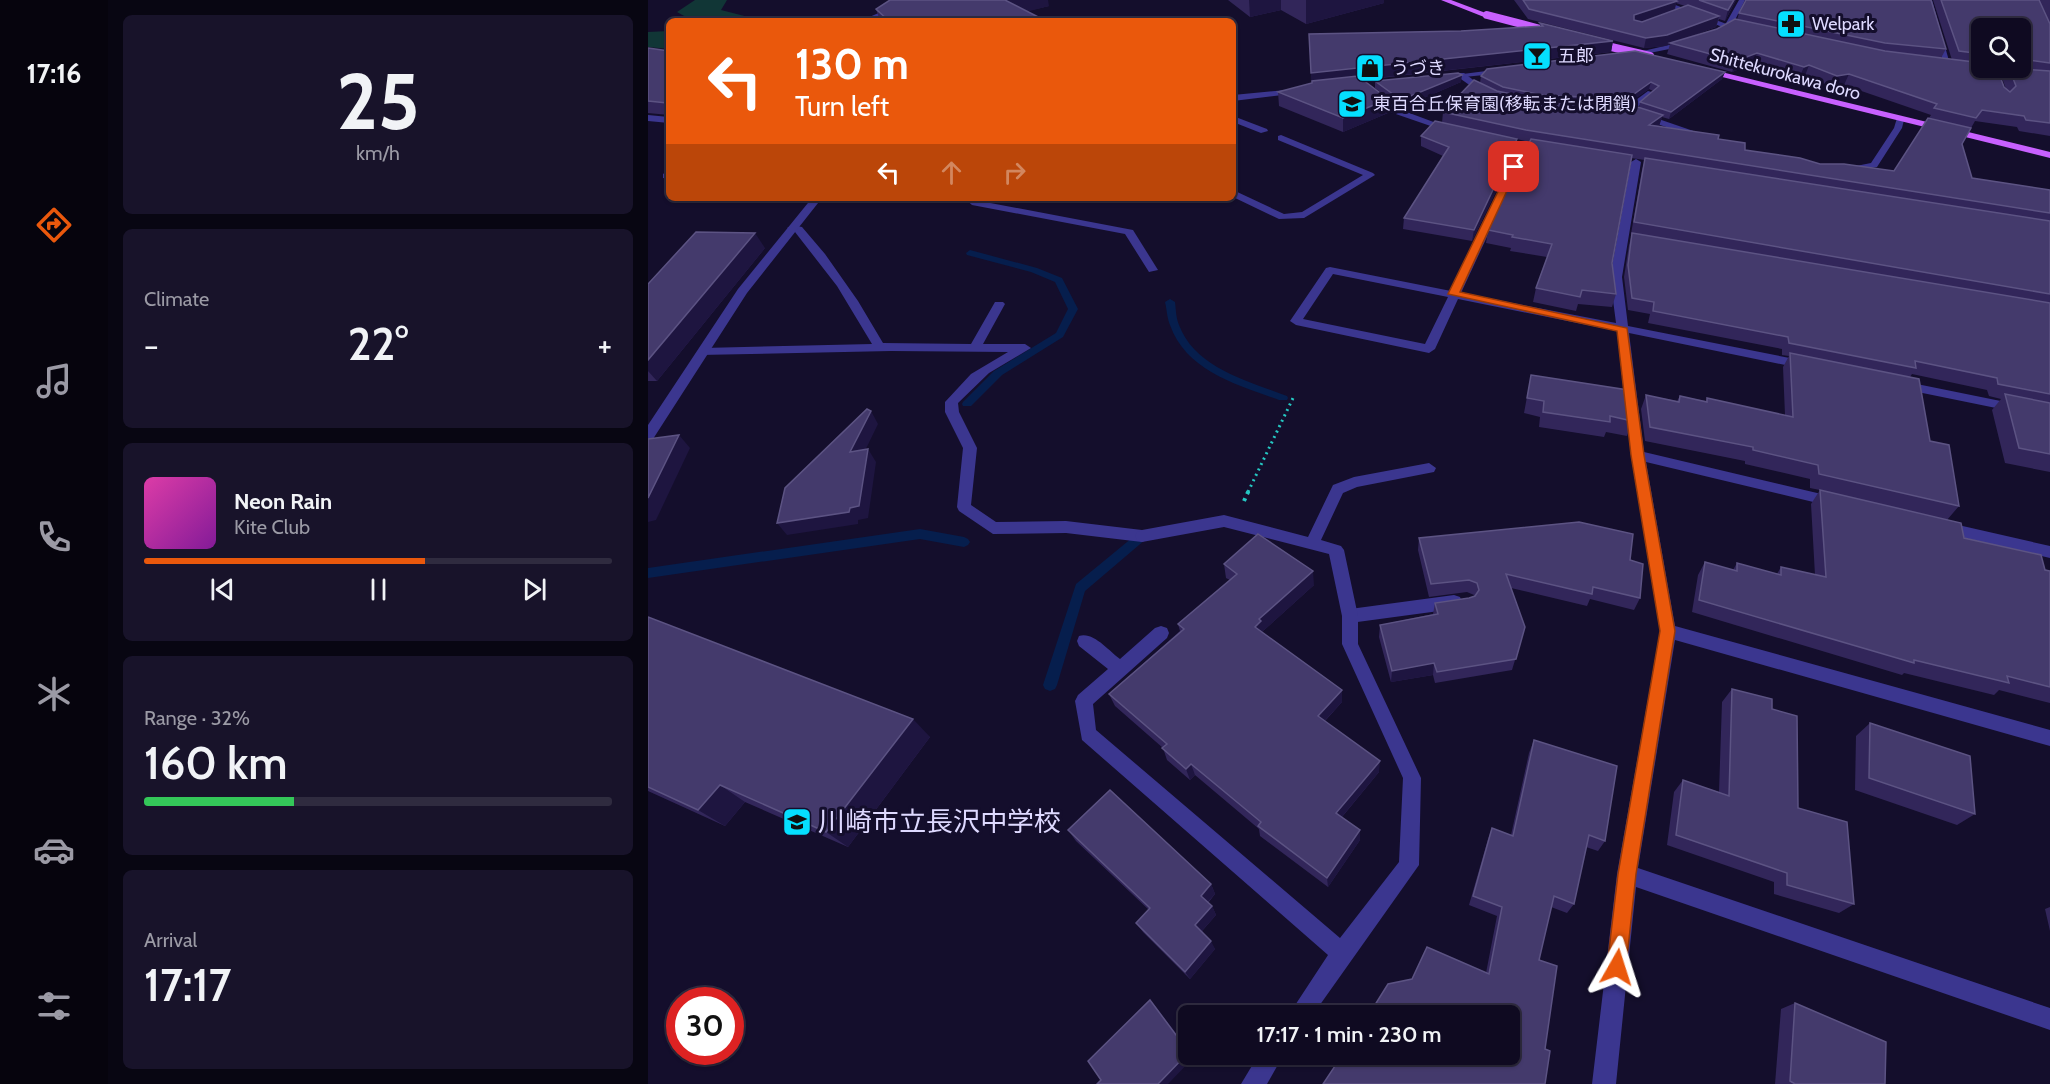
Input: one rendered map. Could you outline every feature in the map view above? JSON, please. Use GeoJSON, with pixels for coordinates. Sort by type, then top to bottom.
{"type":"FeatureCollection","features":[{"type":"Feature","properties":{"kind":"main road"},"geometry":{"type":"LineString","coordinates":[[1444,0],[1487,15],[1556,33]]}},
{"type":"Feature","properties":{"kind":"main road"},"geometry":{"type":"LineString","coordinates":[[1589,41],[1654,57]]}},
{"type":"Feature","properties":{"kind":"main road","name":"Shittekurokawa doro"},"geometry":{"type":"LineString","coordinates":[[1698,68],[1900,120],[2050,155]]}},
{"type":"Feature","properties":{"kind":"street"},"geometry":{"type":"LineString","coordinates":[[871,18],[915,0]]}},
{"type":"Feature","properties":{"kind":"street"},"geometry":{"type":"LineString","coordinates":[[1655,0],[1732,27]]}},
{"type":"Feature","properties":{"kind":"street"},"geometry":{"type":"LineString","coordinates":[[1701,39],[1732,27],[1742,0]]}},
{"type":"Feature","properties":{"kind":"street"},"geometry":{"type":"LineString","coordinates":[[1920,5],[1930,3],[1948,66]]}},
{"type":"Feature","properties":{"kind":"street"},"geometry":{"type":"LineString","coordinates":[[1676,15],[1686,11]]}},
{"type":"Feature","properties":{"kind":"street"},"geometry":{"type":"LineString","coordinates":[[1612,58],[1666,50],[1692,41]]}},
{"type":"Feature","properties":{"kind":"street"},"geometry":{"type":"LineString","coordinates":[[1937,65],[1960,68]]}},
{"type":"Feature","properties":{"kind":"street"},"geometry":{"type":"LineString","coordinates":[[1428,79],[1508,70]]}},
{"type":"Feature","properties":{"kind":"street"},"geometry":{"type":"LineString","coordinates":[[1461,75],[1468,82],[1496,96]]}},
{"type":"Feature","properties":{"kind":"street"},"geometry":{"type":"LineString","coordinates":[[2031,78],[2050,79]]}},
{"type":"Feature","properties":{"kind":"street"},"geometry":{"type":"LineString","coordinates":[[1362,85],[1393,110],[1438,127],[1459,132]]}},
{"type":"Feature","properties":{"kind":"street"},"geometry":{"type":"LineString","coordinates":[[1236,98],[1303,90]]}},
{"type":"Feature","properties":{"kind":"street"},"geometry":{"type":"LineString","coordinates":[[1651,93],[1623,110],[1717,141]]}},
{"type":"Feature","properties":{"kind":"street"},"geometry":{"type":"LineString","coordinates":[[648,118],[666,120]]}},
{"type":"Feature","properties":{"kind":"street"},"geometry":{"type":"LineString","coordinates":[[1236,120],[1264,132]]}},
{"type":"Feature","properties":{"kind":"street"},"geometry":{"type":"LineString","coordinates":[[1838,170],[1862,170],[1874,165],[1898,129],[1900,120]]}},
{"type":"Feature","properties":{"kind":"street"},"geometry":{"type":"LineString","coordinates":[[1236,194],[1283,217],[1304,215],[1370,175],[1281,138]]}},
{"type":"Feature","properties":{"kind":"street"},"geometry":{"type":"LineString","coordinates":[[1524,145],[1454,294],[1429,349],[1296,321],[1330,270],[1454,294],[1819,368]]}},
{"type":"Feature","properties":{"kind":"street"},"geometry":{"type":"LineString","coordinates":[[1604,1084],[1627,874],[1668,631],[1638,455],[1616,277],[1629,239],[1636,162]]}},
{"type":"Feature","properties":{"kind":"street"},"geometry":{"type":"LineString","coordinates":[[648,436],[742,291],[814,201]]}},
{"type":"Feature","properties":{"kind":"street"},"geometry":{"type":"LineString","coordinates":[[971,201],[1130,232],[1153,270]]}},
{"type":"Feature","properties":{"kind":"street"},"geometry":{"type":"LineString","coordinates":[[792,228],[798,229],[808,240],[854,301],[880,348]]}},
{"type":"Feature","properties":{"kind":"street"},"geometry":{"type":"LineString","coordinates":[[976,346],[999,304]]}},
{"type":"Feature","properties":{"kind":"street"},"geometry":{"type":"LineString","coordinates":[[703,352],[976,346],[1025,348],[1000,359],[963,386],[951,402],[952,412],[970,448],[964,507],[993,528],[1066,527],[1142,536],[1224,521],[1336,550],[1350,616],[1350,644],[1412,778],[1409,865],[1342,953],[1307,1005]]}},
{"type":"Feature","properties":{"kind":"street"},"geometry":{"type":"LineString","coordinates":[[1888,382],[2050,415]]}},
{"type":"Feature","properties":{"kind":"street"},"geometry":{"type":"LineString","coordinates":[[1638,455],[1844,504]]}},
{"type":"Feature","properties":{"kind":"street"},"geometry":{"type":"LineString","coordinates":[[1312,543],[1338,489],[1354,482],[1429,468]]}},
{"type":"Feature","properties":{"kind":"street"},"geometry":{"type":"LineString","coordinates":[[1935,525],[2050,552]]}},
{"type":"Feature","properties":{"kind":"street"},"geometry":{"type":"LineString","coordinates":[[1350,616],[1466,601]]}},
{"type":"Feature","properties":{"kind":"street"},"geometry":{"type":"LineString","coordinates":[[1668,631],[2050,738]]}},
{"type":"Feature","properties":{"kind":"street"},"geometry":{"type":"LineString","coordinates":[[1161,633],[1084,701],[1089,735],[1342,953]]}},
{"type":"Feature","properties":{"kind":"street"},"geometry":{"type":"LineString","coordinates":[[1084,641],[1120,669]]}},
{"type":"Feature","properties":{"kind":"street"},"geometry":{"type":"LineString","coordinates":[[1627,874],[2050,1019]]}},
{"type":"Feature","properties":{"kind":"street"},"geometry":{"type":"LineString","coordinates":[[1253,1084],[1266,1065]]}},
{"type":"Feature","properties":{"kind":"path"},"geometry":{"type":"LineString","coordinates":[[1232,523],[1294,396]]}},
{"type":"Feature","properties":{"kind":"green space"},"geometry":{"type":"Polygon","coordinates":[[[695,0],[727,0],[721,10],[752,18],[685,18],[677,12],[695,0]]]}},
{"type":"Feature","properties":{"kind":"green space"},"geometry":{"type":"Polygon","coordinates":[[[666,31],[666,49],[648,47],[648,32],[666,31]]]}},
{"type":"Feature","properties":{"kind":"building"},"geometry":{"type":"Polygon","coordinates":[[[890,0],[1005,0],[1040,18],[886,18],[876,9],[890,0]]]}},
{"type":"Feature","properties":{"kind":"building"},"geometry":{"type":"Polygon","coordinates":[[[1523,0],[1675,0],[1677,1],[1634,15],[1634,20],[1642,22],[1688,5],[1719,16],[1667,35],[1646,38],[1529,9],[1523,0]]]}},
{"type":"Feature","properties":{"kind":"building"},"geometry":{"type":"Polygon","coordinates":[[[1699,0],[1734,0],[1728,10],[1699,0]]]}},
{"type":"Feature","properties":{"kind":"building"},"geometry":{"type":"Polygon","coordinates":[[[1746,0],[1931,0],[1946,49],[1885,43],[1739,13],[1746,0]]]}},
{"type":"Feature","properties":{"kind":"building"},"geometry":{"type":"Polygon","coordinates":[[[1941,0],[2039,0],[2050,24],[2050,63],[2031,60],[2031,18],[1971,18],[1971,53],[1959,51],[1941,0]]]}},
{"type":"Feature","properties":{"kind":"building"},"geometry":{"type":"Polygon","coordinates":[[[1735,19],[1885,51],[1971,62],[1971,78],[2001,78],[2004,87],[2010,92],[2016,86],[2013,78],[2031,78],[2031,70],[2050,71],[2050,123],[2026,120],[2024,116],[1982,110],[1976,118],[1934,108],[1937,104],[1849,74],[1837,76],[1809,65],[1804,67],[1757,53],[1736,61],[1670,43],[1717,29],[1735,19]]]}},
{"type":"Feature","properties":{"kind":"building"},"geometry":{"type":"Polygon","coordinates":[[[1540,23],[1613,41],[1311,73],[1309,34],[1461,31],[1543,26],[1540,23]]]}},
{"type":"Feature","properties":{"kind":"building"},"geometry":{"type":"Polygon","coordinates":[[[648,48],[666,51],[666,103],[648,101],[648,48]]]}},
{"type":"Feature","properties":{"kind":"building"},"geometry":{"type":"Polygon","coordinates":[[[1635,51],[1725,72],[1671,112],[1640,102],[1659,86],[1651,82],[1627,99],[1542,95],[1503,87],[1481,76],[1487,69],[1635,51]]]}},
{"type":"Feature","properties":{"kind":"building"},"geometry":{"type":"Polygon","coordinates":[[[1458,73],[1462,75],[1401,100],[1375,81],[1458,73]]]}},
{"type":"Feature","properties":{"kind":"building"},"geometry":{"type":"Polygon","coordinates":[[[1358,76],[1388,99],[1343,118],[1278,92],[1312,83],[1312,81],[1358,76]]]}},
{"type":"Feature","properties":{"kind":"building"},"geometry":{"type":"Polygon","coordinates":[[[1474,80],[1497,91],[1541,100],[1628,104],[1663,115],[1649,125],[1719,135],[1718,139],[1745,143],[1745,150],[1800,158],[1820,164],[1844,164],[1894,171],[1928,118],[1971,128],[1962,144],[1972,178],[2050,190],[2050,213],[1526,130],[1443,112],[1474,80]]]}},
{"type":"Feature","properties":{"kind":"building"},"geometry":{"type":"Polygon","coordinates":[[[1435,121],[1517,139],[1474,230],[1404,218],[1449,147],[1421,136],[1435,121]]]}},
{"type":"Feature","properties":{"kind":"building"},"geometry":{"type":"Polygon","coordinates":[[[1531,139],[1632,155],[1612,263],[1616,294],[1582,290],[1580,297],[1536,288],[1552,244],[1488,230],[1531,139]]]}},
{"type":"Feature","properties":{"kind":"building"},"geometry":{"type":"Polygon","coordinates":[[[1645,158],[2050,221],[2050,294],[1634,222],[1645,158]]]}},
{"type":"Feature","properties":{"kind":"building"},"geometry":{"type":"Polygon","coordinates":[[[696,232],[755,233],[648,360],[648,284],[696,232]]]}},
{"type":"Feature","properties":{"kind":"building"},"geometry":{"type":"Polygon","coordinates":[[[1632,233],[2050,303],[2050,394],[1998,384],[1997,378],[1915,361],[1916,368],[1789,343],[1788,337],[1653,311],[1654,302],[1632,298],[1628,265],[1632,233]]]}},
{"type":"Feature","properties":{"kind":"building"},"geometry":{"type":"Polygon","coordinates":[[[1790,353],[1919,379],[1930,441],[1949,445],[1959,506],[1819,474],[1818,465],[1753,450],[1753,447],[1650,427],[1646,395],[1679,402],[1680,396],[1707,402],[1707,398],[1793,417],[1790,353]]]}},
{"type":"Feature","properties":{"kind":"building"},"geometry":{"type":"Polygon","coordinates":[[[1531,375],[1628,390],[1632,421],[1610,416],[1610,422],[1543,412],[1544,401],[1527,398],[1531,375]]]}},
{"type":"Feature","properties":{"kind":"building"},"geometry":{"type":"Polygon","coordinates":[[[2005,394],[2050,403],[2050,454],[2019,448],[2005,394]]]}},
{"type":"Feature","properties":{"kind":"building"},"geometry":{"type":"Polygon","coordinates":[[[867,409],[871,411],[850,452],[868,449],[859,506],[850,508],[849,512],[777,523],[785,488],[867,409]]]}},
{"type":"Feature","properties":{"kind":"building"},"geometry":{"type":"Polygon","coordinates":[[[679,435],[648,498],[648,439],[679,435]]]}},
{"type":"Feature","properties":{"kind":"building"},"geometry":{"type":"Polygon","coordinates":[[[1820,490],[1961,523],[1964,538],[2041,555],[2045,570],[2050,571],[2050,687],[2007,676],[2009,683],[1914,660],[1914,663],[1699,600],[1705,562],[1737,571],[1737,563],[1781,575],[1781,567],[1826,577],[1820,490]]]}},
{"type":"Feature","properties":{"kind":"building"},"geometry":{"type":"Polygon","coordinates":[[[1579,522],[1633,534],[1630,560],[1643,564],[1640,598],[1593,587],[1592,594],[1506,574],[1525,627],[1516,659],[1437,672],[1434,663],[1392,671],[1380,625],[1438,614],[1435,603],[1469,598],[1475,596],[1479,590],[1477,583],[1469,580],[1431,584],[1419,538],[1579,522]]]}},
{"type":"Feature","properties":{"kind":"building"},"geometry":{"type":"Polygon","coordinates":[[[1258,534],[1313,571],[1259,619],[1261,621],[1255,627],[1342,690],[1318,716],[1380,761],[1336,813],[1360,830],[1327,878],[1258,826],[1261,822],[1191,764],[1186,769],[1162,748],[1167,744],[1109,694],[1184,629],[1178,624],[1237,574],[1224,564],[1258,534]]]}},
{"type":"Feature","properties":{"kind":"building"},"geometry":{"type":"Polygon","coordinates":[[[648,617],[913,719],[826,832],[720,785],[698,810],[648,787],[648,617]]]}},
{"type":"Feature","properties":{"kind":"building"},"geometry":{"type":"Polygon","coordinates":[[[1732,689],[1772,699],[1772,709],[1797,716],[1798,808],[1847,822],[1854,904],[1787,885],[1787,873],[1676,835],[1683,780],[1729,796],[1732,689]]]}},
{"type":"Feature","properties":{"kind":"building"},"geometry":{"type":"Polygon","coordinates":[[[1870,723],[1970,756],[1975,814],[1869,778],[1870,723]]]}},
{"type":"Feature","properties":{"kind":"building"},"geometry":{"type":"Polygon","coordinates":[[[1534,740],[1617,766],[1605,841],[1589,835],[1574,904],[1554,896],[1539,960],[1557,966],[1545,1049],[1550,1051],[1545,1084],[1323,1084],[1336,1065],[1520,1065],[1520,1005],[1375,1005],[1388,984],[1412,979],[1427,947],[1489,974],[1502,907],[1473,896],[1492,828],[1513,836],[1534,740]]]}},
{"type":"Feature","properties":{"kind":"building"},"geometry":{"type":"Polygon","coordinates":[[[1110,790],[1211,884],[1201,896],[1212,906],[1195,925],[1211,941],[1185,972],[1136,923],[1150,908],[1068,830],[1110,790]]]}},
{"type":"Feature","properties":{"kind":"building"},"geometry":{"type":"Polygon","coordinates":[[[1150,1000],[1178,1038],[1178,1063],[1158,1084],[1097,1084],[1101,1080],[1088,1061],[1150,1000]]]}},
{"type":"Feature","properties":{"kind":"building"},"geometry":{"type":"Polygon","coordinates":[[[1795,1003],[1886,1042],[1885,1084],[1795,1084],[1790,1081],[1795,1003]]]}},
{"type":"Feature","properties":{"kind":"waterway"},"geometry":{"type":"LineString","coordinates":[[967,404],[998,373],[1060,335],[1073,309],[1059,280],[1034,270],[970,253]]}},
{"type":"Feature","properties":{"kind":"waterway"},"geometry":{"type":"LineString","coordinates":[[1170,302],[1173,324],[1182,341],[1194,355],[1226,376],[1283,398]]}},
{"type":"Feature","properties":{"kind":"waterway"},"geometry":{"type":"LineString","coordinates":[[648,573],[920,534],[964,542]]}},
{"type":"Feature","properties":{"kind":"waterway"},"geometry":{"type":"LineString","coordinates":[[1050,685],[1080,588],[1142,536]]}},
{"type":"Feature","properties":{"kind":"place","name":"Welpark"},"geometry":{"type":"Point","coordinates":[1791,24]}},
{"type":"Feature","properties":{"kind":"place","name":"五郎"},"geometry":{"type":"Point","coordinates":[1537,56]}},
{"type":"Feature","properties":{"kind":"place","name":"うづき"},"geometry":{"type":"Point","coordinates":[1370,68]}},
{"type":"Feature","properties":{"kind":"place","name":"東百合丘保育園(移転または閉鎖)"},"geometry":{"type":"Point","coordinates":[1352,104]}},
{"type":"Feature","properties":{"kind":"place","name":"川崎市立長沢中学校"},"geometry":{"type":"Point","coordinates":[797,822]}},
{"type":"Feature","properties":{"kind":"route"},"geometry":{"type":"LineString","coordinates":[[1514,167],[1454,294],[1622,328],[1638,455],[1668,631],[1627,874],[1617,967]]}}]}
